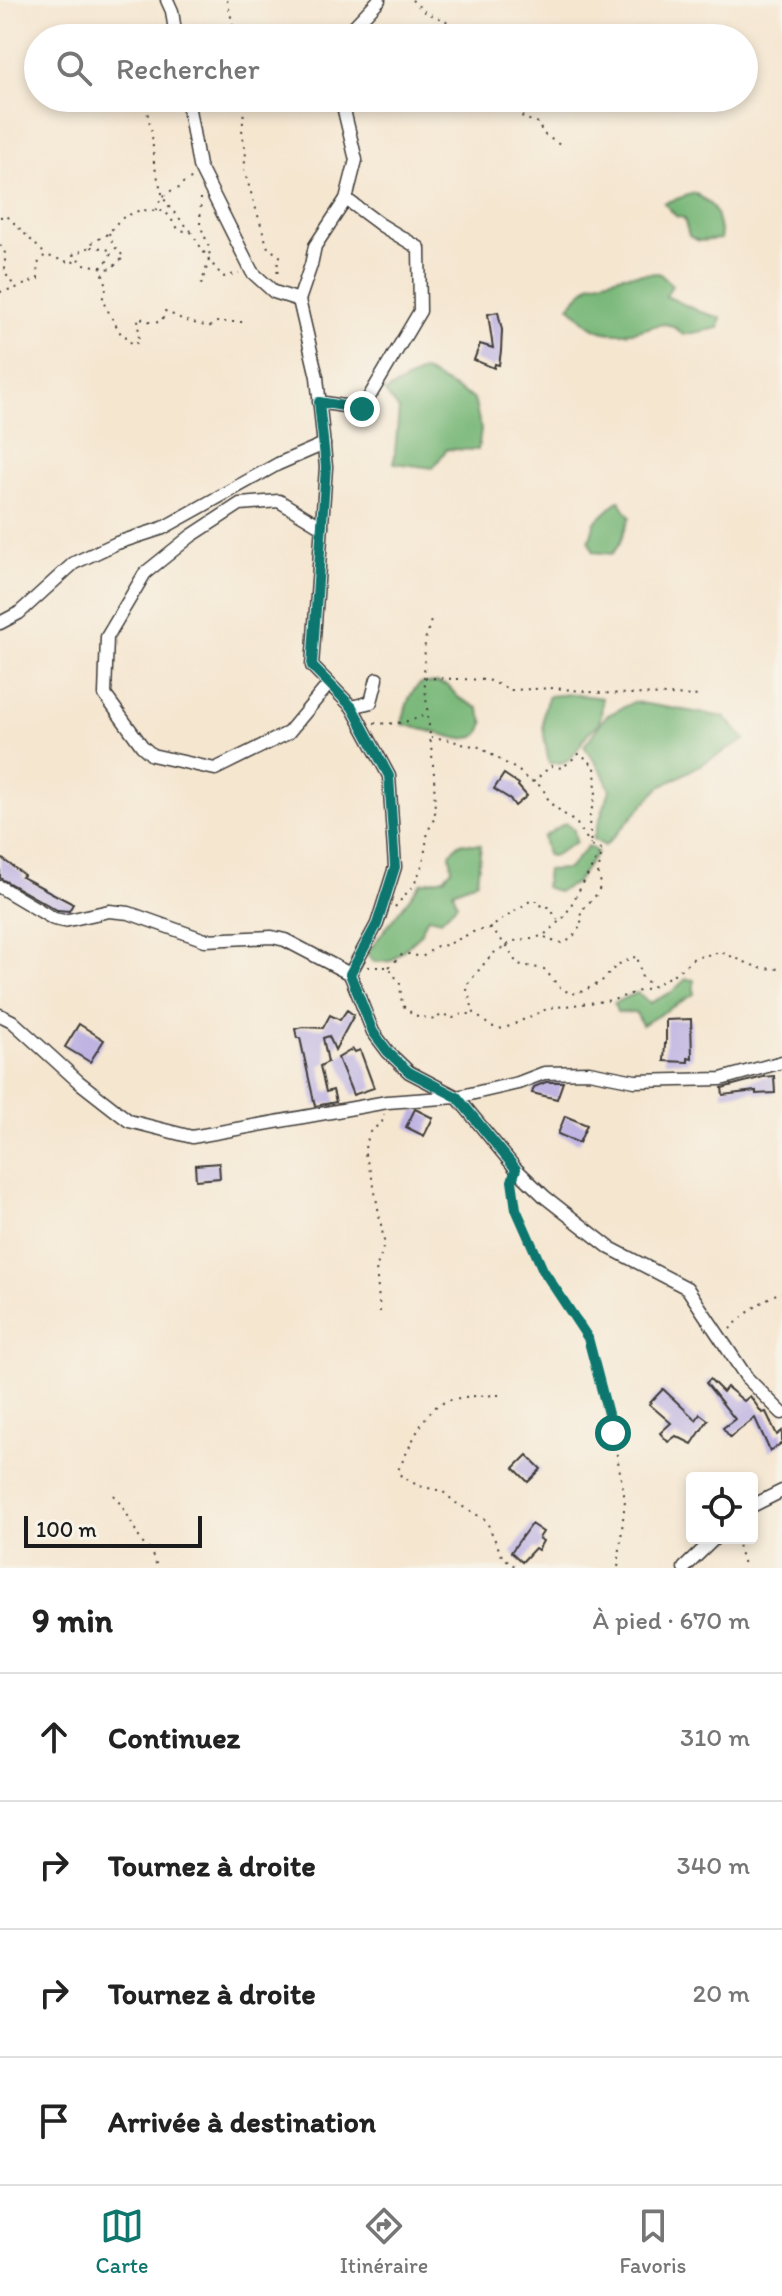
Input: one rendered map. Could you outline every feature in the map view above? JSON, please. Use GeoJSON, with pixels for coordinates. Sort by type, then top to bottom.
{"type":"FeatureCollection","features":[{"type":"Feature","properties":{"kind":"street"},"geometry":{"type":"LineString","coordinates":[[167,0],[173,24]]}},
{"type":"Feature","properties":{"kind":"street"},"geometry":{"type":"LineString","coordinates":[[356,24],[379,0]]}},
{"type":"Feature","properties":{"kind":"street"},"geometry":{"type":"LineString","coordinates":[[189,112],[199,166],[252,272],[274,292],[299,300]]}},
{"type":"Feature","properties":{"kind":"street"},"geometry":{"type":"LineString","coordinates":[[344,112],[356,160],[346,199],[315,246],[299,300],[317,377],[326,467],[312,666],[352,707],[389,776],[395,867],[377,924],[350,974]]}},
{"type":"Feature","properties":{"kind":"street"},"geometry":{"type":"LineString","coordinates":[[319,402],[362,409],[420,311],[419,248],[346,199]]}},
{"type":"Feature","properties":{"kind":"street"},"geometry":{"type":"LineString","coordinates":[[0,623],[19,613],[74,563],[117,543],[163,528],[265,471],[324,444]]}},
{"type":"Feature","properties":{"kind":"street"},"geometry":{"type":"LineString","coordinates":[[322,527],[279,501],[240,504],[191,536],[145,573],[107,637],[105,695],[152,755],[215,769],[288,733],[329,684]]}},
{"type":"Feature","properties":{"kind":"street"},"geometry":{"type":"LineString","coordinates":[[352,707],[371,702],[377,679]]}},
{"type":"Feature","properties":{"kind":"street"},"geometry":{"type":"LineString","coordinates":[[0,887],[54,919],[64,921],[109,911],[129,913],[205,940],[272,937],[285,940],[350,974],[373,1032],[388,1052],[409,1072],[457,1097],[516,1169],[545,1197],[610,1248],[687,1288],[747,1378],[782,1413]]}},
{"type":"Feature","properties":{"kind":"street"},"geometry":{"type":"LineString","coordinates":[[0,1015],[12,1021],[79,1082],[129,1121],[192,1137],[387,1102],[457,1097],[518,1083],[544,1073],[589,1072],[635,1081],[721,1079],[782,1062]]}},
{"type":"Feature","properties":{"kind":"street"},"geometry":{"type":"LineString","coordinates":[[758,1503],[782,1491]]}},
{"type":"Feature","properties":{"kind":"street"},"geometry":{"type":"LineString","coordinates":[[684,1568],[709,1544]]}},
{"type":"Feature","properties":{"kind":"path"},"geometry":{"type":"LineString","coordinates":[[227,0],[233,24]]}},
{"type":"Feature","properties":{"kind":"path"},"geometry":{"type":"LineString","coordinates":[[412,0],[425,12],[453,24]]}},
{"type":"Feature","properties":{"kind":"path"},"geometry":{"type":"LineString","coordinates":[[147,112],[154,164],[163,197],[223,277],[240,273]]}},
{"type":"Feature","properties":{"kind":"path"},"geometry":{"type":"LineString","coordinates":[[244,112],[244,170],[268,248],[280,256],[277,266],[279,277],[274,292]]}},
{"type":"Feature","properties":{"kind":"path"},"geometry":{"type":"LineString","coordinates":[[516,112],[539,123],[542,133],[563,147]]}},
{"type":"Feature","properties":{"kind":"path"},"geometry":{"type":"LineString","coordinates":[[156,211],[158,200],[173,189],[205,177],[200,198],[200,225],[208,244],[209,260],[201,285]]}},
{"type":"Feature","properties":{"kind":"path"},"geometry":{"type":"LineString","coordinates":[[90,247],[90,244],[109,233],[120,219],[140,210],[165,211],[179,230],[191,232]]}},
{"type":"Feature","properties":{"kind":"path"},"geometry":{"type":"LineString","coordinates":[[0,217],[7,216],[45,255],[54,260],[64,259],[71,263],[78,259]]}},
{"type":"Feature","properties":{"kind":"path"},"geometry":{"type":"LineString","coordinates":[[101,268],[112,251],[90,247],[73,255],[84,264],[101,268],[111,269],[124,257],[113,245],[109,233]]}},
{"type":"Feature","properties":{"kind":"path"},"geometry":{"type":"LineString","coordinates":[[0,245],[5,253],[5,273],[16,288]]}},
{"type":"Feature","properties":{"kind":"path"},"geometry":{"type":"LineString","coordinates":[[0,292],[38,279],[37,265],[45,255]]}},
{"type":"Feature","properties":{"kind":"path"},"geometry":{"type":"LineString","coordinates":[[101,268],[107,286],[102,300],[122,336],[128,337],[132,345],[139,342],[138,317],[154,323],[162,321],[165,311],[209,327],[217,322],[244,322]]}},
{"type":"Feature","properties":{"kind":"path"},"geometry":{"type":"LineString","coordinates":[[382,908],[395,907],[415,883],[423,863],[428,831],[435,817],[424,678],[425,640],[432,617]]}},
{"type":"Feature","properties":{"kind":"path"},"geometry":{"type":"LineString","coordinates":[[424,678],[488,680],[511,690],[554,688],[600,693],[701,696]]}},
{"type":"Feature","properties":{"kind":"path"},"geometry":{"type":"LineString","coordinates":[[361,723],[393,725],[428,715]]}},
{"type":"Feature","properties":{"kind":"path"},"geometry":{"type":"LineString","coordinates":[[429,737],[477,746],[542,787],[550,803],[577,824],[591,846],[602,849]]}},
{"type":"Feature","properties":{"kind":"path"},"geometry":{"type":"LineString","coordinates":[[533,782],[551,766],[562,768],[580,753],[595,767],[596,792],[589,820],[591,846]]}},
{"type":"Feature","properties":{"kind":"path"},"geometry":{"type":"LineString","coordinates":[[602,849],[565,916],[543,936],[514,941],[492,954],[466,986],[474,1013],[490,1026],[503,1029],[549,1008],[613,1000],[654,986],[694,958],[721,952],[759,968],[782,969]]}},
{"type":"Feature","properties":{"kind":"path"},"geometry":{"type":"LineString","coordinates":[[543,936],[554,943],[563,943],[577,932],[584,908],[598,893],[602,849]]}},
{"type":"Feature","properties":{"kind":"path"},"geometry":{"type":"LineString","coordinates":[[357,960],[370,969],[389,967],[404,953],[422,957],[437,946],[490,928],[530,901],[540,901],[542,907],[549,907],[559,921]]}},
{"type":"Feature","properties":{"kind":"path"},"geometry":{"type":"LineString","coordinates":[[490,928],[507,946],[517,964],[544,969],[562,990],[577,994],[601,982],[617,965],[637,956],[642,978],[654,986]]}},
{"type":"Feature","properties":{"kind":"path"},"geometry":{"type":"LineString","coordinates":[[389,967],[400,984],[402,1005],[414,1015],[435,1020],[442,1014],[453,1018],[474,1013]]}},
{"type":"Feature","properties":{"kind":"path"},"geometry":{"type":"LineString","coordinates":[[380,1312],[376,1268],[384,1241],[364,1151],[370,1132],[382,1122],[387,1102]]}},
{"type":"Feature","properties":{"kind":"path"},"geometry":{"type":"LineString","coordinates":[[516,1169],[512,1181],[516,1209],[543,1270],[588,1338],[613,1433],[625,1500],[618,1568]]}},
{"type":"Feature","properties":{"kind":"path"},"geometry":{"type":"LineString","coordinates":[[720,1339],[740,1319],[782,1292]]}},
{"type":"Feature","properties":{"kind":"path"},"geometry":{"type":"LineString","coordinates":[[499,1395],[464,1396],[436,1406],[423,1423],[398,1470],[401,1476],[419,1486],[442,1491],[486,1520],[502,1556],[517,1568]]}},
{"type":"Feature","properties":{"kind":"path"},"geometry":{"type":"LineString","coordinates":[[114,1495],[142,1543],[149,1548],[158,1568]]}},
{"type":"Feature","properties":{"kind":"path"},"geometry":{"type":"LineString","coordinates":[[738,1544],[745,1568]]}},
{"type":"Feature","properties":{"kind":"green space"},"geometry":{"type":"Polygon","coordinates":[[[694,193],[708,202],[715,212],[721,239],[699,241],[689,236],[684,218],[676,216],[664,203],[694,193]]]}},
{"type":"Feature","properties":{"kind":"green space"},"geometry":{"type":"Polygon","coordinates":[[[659,273],[672,285],[666,296],[721,318],[719,328],[683,335],[672,326],[661,324],[634,332],[608,333],[590,325],[569,306],[590,284],[623,275],[659,273]]]}},
{"type":"Feature","properties":{"kind":"green space"},"geometry":{"type":"Polygon","coordinates":[[[423,371],[474,399],[481,430],[478,450],[447,449],[433,468],[394,463],[399,410],[385,392],[423,371]]]}},
{"type":"Feature","properties":{"kind":"green space"},"geometry":{"type":"Polygon","coordinates":[[[619,500],[630,517],[619,545],[612,554],[594,552],[589,542],[595,522],[619,500]]]}},
{"type":"Feature","properties":{"kind":"green space"},"geometry":{"type":"Polygon","coordinates":[[[422,683],[448,686],[459,698],[478,708],[484,723],[480,733],[460,739],[402,724],[411,695],[422,683]]]}},
{"type":"Feature","properties":{"kind":"green space"},"geometry":{"type":"Polygon","coordinates":[[[571,694],[602,698],[600,718],[569,759],[549,763],[543,729],[546,704],[549,696],[571,694]]]}},
{"type":"Feature","properties":{"kind":"green space"},"geometry":{"type":"Polygon","coordinates":[[[634,702],[725,717],[745,740],[659,788],[605,846],[593,839],[610,790],[584,746],[606,716],[634,702]]]}},
{"type":"Feature","properties":{"kind":"green space"},"geometry":{"type":"Polygon","coordinates":[[[565,823],[574,830],[576,842],[553,856],[547,855],[543,837],[565,823]]]}},
{"type":"Feature","properties":{"kind":"green space"},"geometry":{"type":"Polygon","coordinates":[[[460,843],[481,845],[477,881],[453,891],[457,904],[441,920],[428,917],[419,936],[391,961],[374,962],[367,953],[421,883],[444,878],[452,869],[450,853],[460,843]]]}},
{"type":"Feature","properties":{"kind":"green space"},"geometry":{"type":"Polygon","coordinates":[[[588,846],[597,852],[576,883],[558,892],[545,887],[547,870],[568,869],[588,846]]]}},
{"type":"Feature","properties":{"kind":"green space"},"geometry":{"type":"Polygon","coordinates":[[[686,979],[694,980],[694,994],[642,1025],[636,1013],[617,1012],[614,1003],[637,993],[650,1003],[672,992],[686,979]]]}},
{"type":"Feature","properties":{"kind":"building"},"geometry":{"type":"Polygon","coordinates":[[[498,312],[502,330],[501,351],[499,365],[495,364],[494,368],[474,360],[480,344],[493,348],[488,314],[498,312]]]}},
{"type":"Feature","properties":{"kind":"building"},"geometry":{"type":"Polygon","coordinates":[[[504,774],[519,784],[527,796],[515,806],[494,789],[504,774]]]}},
{"type":"Feature","properties":{"kind":"building"},"geometry":{"type":"Polygon","coordinates":[[[0,857],[24,875],[22,877],[73,904],[69,911],[57,910],[0,878],[0,857]]]}},
{"type":"Feature","properties":{"kind":"building"},"geometry":{"type":"Polygon","coordinates":[[[347,1010],[354,1015],[335,1050],[329,1036],[323,1038],[328,1062],[320,1066],[326,1092],[333,1090],[336,1102],[315,1106],[300,1038],[297,1038],[295,1029],[323,1028],[330,1015],[340,1020],[347,1010]]]}},
{"type":"Feature","properties":{"kind":"building"},"geometry":{"type":"Polygon","coordinates":[[[691,1019],[692,1059],[688,1058],[688,1062],[664,1061],[666,1020],[691,1019]]]}},
{"type":"Feature","properties":{"kind":"building"},"geometry":{"type":"Polygon","coordinates":[[[79,1024],[104,1040],[90,1062],[65,1047],[79,1024]]]}},
{"type":"Feature","properties":{"kind":"building"},"geometry":{"type":"Polygon","coordinates":[[[353,1049],[355,1052],[360,1050],[374,1088],[353,1095],[338,1058],[353,1049]]]}},
{"type":"Feature","properties":{"kind":"building"},"geometry":{"type":"Polygon","coordinates":[[[774,1076],[775,1093],[756,1094],[756,1091],[723,1095],[722,1088],[774,1076]]]}},
{"type":"Feature","properties":{"kind":"building"},"geometry":{"type":"Polygon","coordinates":[[[546,1082],[563,1082],[557,1099],[532,1093],[534,1087],[546,1082]]]}},
{"type":"Feature","properties":{"kind":"building"},"geometry":{"type":"Polygon","coordinates":[[[415,1109],[433,1118],[424,1136],[406,1127],[415,1109]]]}},
{"type":"Feature","properties":{"kind":"building"},"geometry":{"type":"Polygon","coordinates":[[[565,1116],[587,1125],[579,1143],[558,1134],[565,1116]]]}},
{"type":"Feature","properties":{"kind":"building"},"geometry":{"type":"Polygon","coordinates":[[[219,1163],[220,1178],[196,1180],[195,1165],[219,1163]]]}},
{"type":"Feature","properties":{"kind":"building"},"geometry":{"type":"Polygon","coordinates":[[[710,1379],[723,1392],[727,1387],[744,1401],[750,1396],[762,1413],[766,1412],[777,1435],[782,1431],[782,1443],[770,1451],[755,1418],[730,1437],[723,1428],[735,1419],[706,1383],[710,1379]]]}},
{"type":"Feature","properties":{"kind":"building"},"geometry":{"type":"Polygon","coordinates":[[[663,1389],[696,1420],[700,1414],[708,1420],[692,1444],[676,1436],[668,1442],[660,1433],[671,1423],[649,1404],[663,1389]]]}},
{"type":"Feature","properties":{"kind":"building"},"geometry":{"type":"Polygon","coordinates":[[[527,1455],[541,1469],[528,1482],[514,1468],[527,1455]]]}},
{"type":"Feature","properties":{"kind":"building"},"geometry":{"type":"Polygon","coordinates":[[[531,1524],[543,1532],[539,1538],[543,1541],[538,1550],[535,1548],[522,1562],[511,1552],[531,1524]]]}},
{"type":"Feature","properties":{"kind":"route"},"geometry":{"type":"LineString","coordinates":[[362,409],[319,402],[326,467],[312,666],[352,707],[389,776],[395,867],[377,924],[350,974],[373,1032],[388,1052],[409,1072],[457,1097],[516,1169],[512,1181],[516,1209],[543,1270],[588,1338],[613,1433]]}}]}
